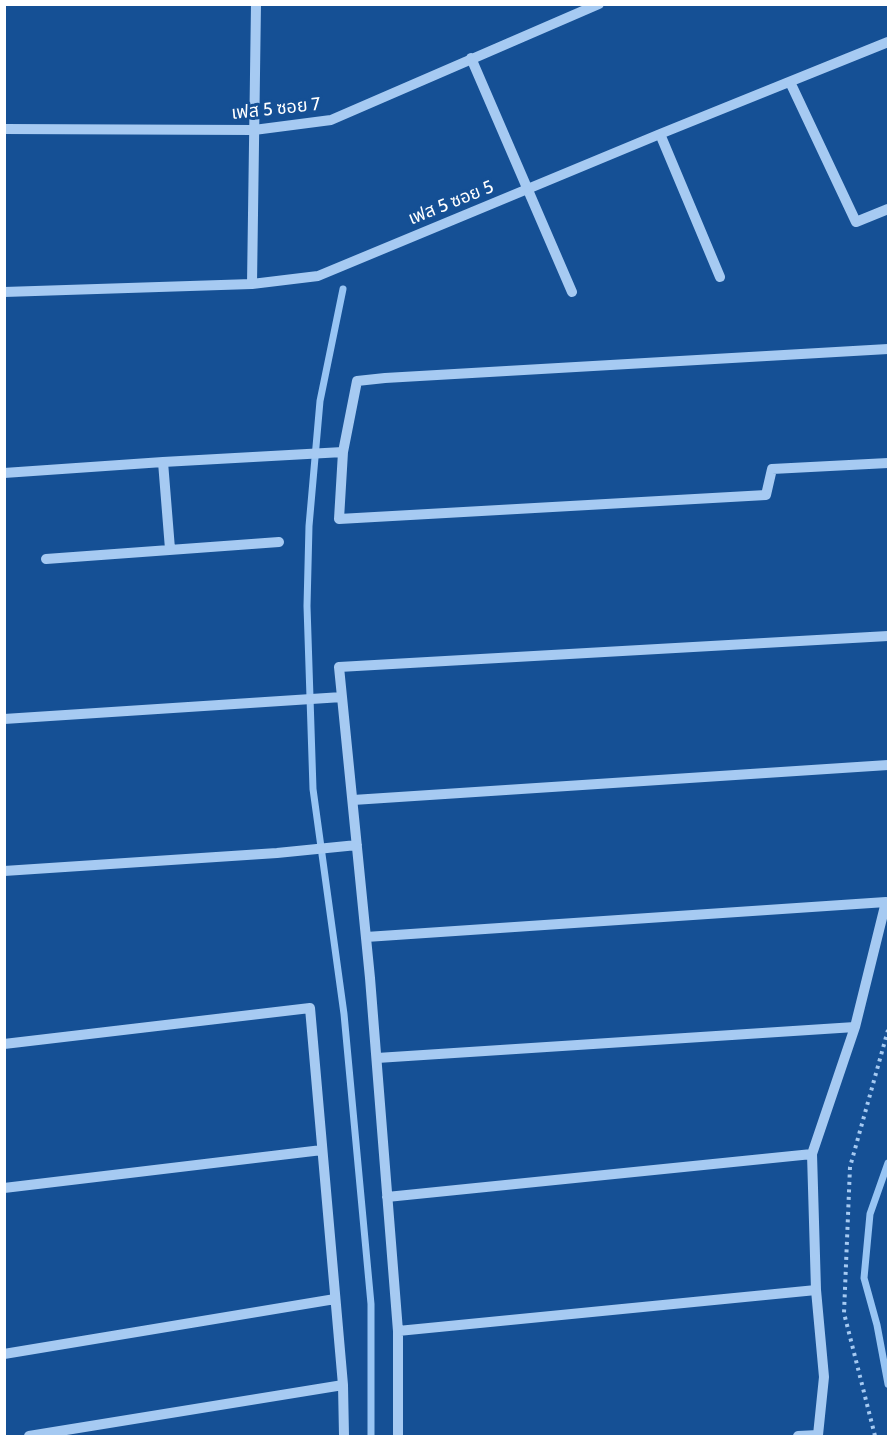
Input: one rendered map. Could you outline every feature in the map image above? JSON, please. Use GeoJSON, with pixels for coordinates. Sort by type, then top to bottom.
{"type":"FeatureCollection","features":[{"type":"Feature","properties":{"kind":"street"},"geometry":{"type":"LineString","coordinates":[[252,284],[256,4]]}},
{"type":"Feature","properties":{"kind":"street","name":"เฟส 5 ซอย 7"},"geometry":{"type":"LineString","coordinates":[[4,129],[254,130],[331,120],[599,4]]}},
{"type":"Feature","properties":{"kind":"street","name":"เฟส 5 ซอย 5"},"geometry":{"type":"LineString","coordinates":[[4,292],[252,284],[318,276],[888,42]]}},
{"type":"Feature","properties":{"kind":"street"},"geometry":{"type":"LineString","coordinates":[[471,58],[572,292]]}},
{"type":"Feature","properties":{"kind":"street"},"geometry":{"type":"LineString","coordinates":[[790,82],[856,222],[888,209]]}},
{"type":"Feature","properties":{"kind":"street"},"geometry":{"type":"LineString","coordinates":[[660,134],[720,277]]}},
{"type":"Feature","properties":{"kind":"street"},"geometry":{"type":"LineString","coordinates":[[888,349],[357,381],[343,452],[339,519],[766,495],[772,469],[888,464]]}},
{"type":"Feature","properties":{"kind":"street"},"geometry":{"type":"LineString","coordinates":[[4,473],[343,452]]}},
{"type":"Feature","properties":{"kind":"street"},"geometry":{"type":"LineString","coordinates":[[163,462],[170,549]]}},
{"type":"Feature","properties":{"kind":"street"},"geometry":{"type":"LineString","coordinates":[[46,559],[279,542]]}},
{"type":"Feature","properties":{"kind":"street"},"geometry":{"type":"LineString","coordinates":[[398,1437],[398,1331],[377,1058],[339,667],[888,636]]}},
{"type":"Feature","properties":{"kind":"street"},"geometry":{"type":"LineString","coordinates":[[4,719],[342,697]]}},
{"type":"Feature","properties":{"kind":"street"},"geometry":{"type":"LineString","coordinates":[[353,800],[888,765]]}},
{"type":"Feature","properties":{"kind":"street"},"geometry":{"type":"LineString","coordinates":[[4,871],[357,845]]}},
{"type":"Feature","properties":{"kind":"street"},"geometry":{"type":"LineString","coordinates":[[366,937],[886,902],[855,1027],[812,1154],[816,1290],[824,1377],[818,1435],[798,1437]]}},
{"type":"Feature","properties":{"kind":"street"},"geometry":{"type":"LineString","coordinates":[[4,1044],[310,1008],[343,1385],[344,1437]]}},
{"type":"Feature","properties":{"kind":"street"},"geometry":{"type":"LineString","coordinates":[[377,1058],[855,1027]]}},
{"type":"Feature","properties":{"kind":"street"},"geometry":{"type":"LineString","coordinates":[[4,1188],[322,1150]]}},
{"type":"Feature","properties":{"kind":"street"},"geometry":{"type":"LineString","coordinates":[[387,1197],[812,1154]]}},
{"type":"Feature","properties":{"kind":"street"},"geometry":{"type":"LineString","coordinates":[[398,1331],[816,1290]]}},
{"type":"Feature","properties":{"kind":"street"},"geometry":{"type":"LineString","coordinates":[[4,1354],[335,1299]]}},
{"type":"Feature","properties":{"kind":"street"},"geometry":{"type":"LineString","coordinates":[[29,1437],[343,1385]]}},
{"type":"Feature","properties":{"kind":"path"},"geometry":{"type":"LineString","coordinates":[[875,1437],[844,1313],[850,1167],[888,1030]]}},
{"type":"Feature","properties":{"kind":"waterway"},"geometry":{"type":"LineString","coordinates":[[343,289],[320,401],[309,526],[307,606],[313,789],[344,1014],[371,1304],[371,1436]]}},
{"type":"Feature","properties":{"kind":"waterway"},"geometry":{"type":"LineString","coordinates":[[888,1163],[870,1214],[864,1278],[877,1325],[888,1384]]}}]}
